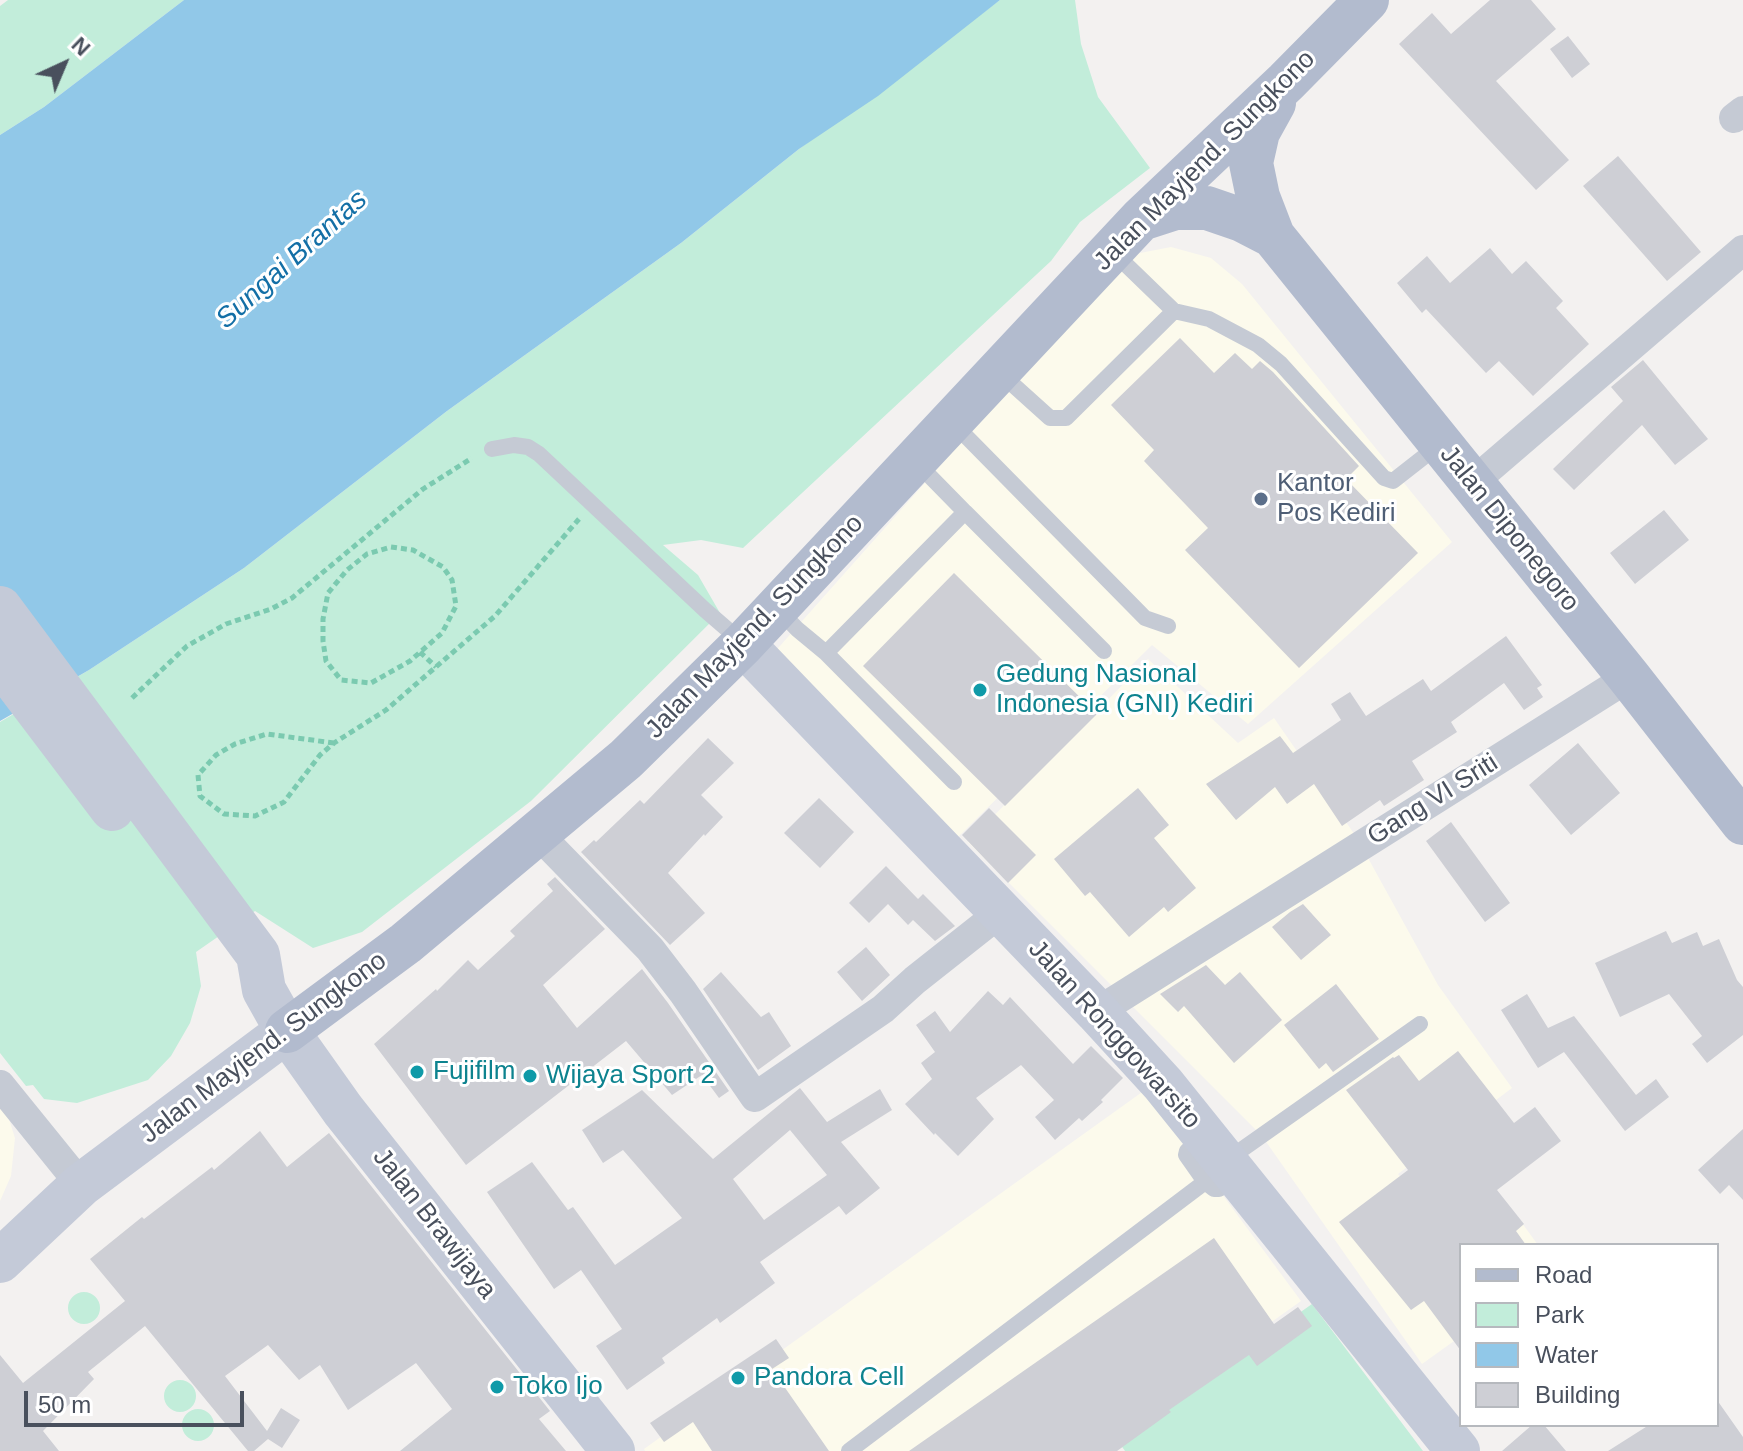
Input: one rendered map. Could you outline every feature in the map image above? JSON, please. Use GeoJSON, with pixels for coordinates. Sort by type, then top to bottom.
{"type":"FeatureCollection","features":[{"type":"Feature","properties":{"kind":"main road","name":"Jalan Mayjend. Sungkono"},"geometry":{"type":"LineString","coordinates":[[0,1261],[81,1185],[406,943],[626,759],[743,644],[1141,219],[1286,82],[1367,0]]}},
{"type":"Feature","properties":{"kind":"main road","name":"Jalan Diponegoro"},"geometry":{"type":"LineString","coordinates":[[1286,82],[1258,132],[1251,163],[1258,197],[1273,236],[1743,823]]}},
{"type":"Feature","properties":{"kind":"main road","name":"Jalan Diponegoro"},"geometry":{"type":"LineString","coordinates":[[1141,219],[1175,208],[1207,208],[1242,220],[1273,236]]}},
{"type":"Feature","properties":{"kind":"main road","name":"Jalan Brawijaya"},"geometry":{"type":"LineString","coordinates":[[0,608],[223,932]]}},
{"type":"Feature","properties":{"kind":"main road","name":"Jalan Ronggowarsito"},"geometry":{"type":"LineString","coordinates":[[743,644],[1163,1084],[1218,1164],[1458,1451]]}},
{"type":"Feature","properties":{"kind":"main road","name":"Jalan Brawijaya"},"geometry":{"type":"LineString","coordinates":[[0,661],[223,932],[258,955],[264,990],[287,1031],[343,1110],[601,1447]]}},
{"type":"Feature","properties":{"kind":"street"},"geometry":{"type":"LineString","coordinates":[[1472,483],[1743,250]]}},
{"type":"Feature","properties":{"kind":"street","name":"Gang VI Sriti"},"geometry":{"type":"LineString","coordinates":[[1097,1012],[1629,677]]}},
{"type":"Feature","properties":{"kind":"street"},"geometry":{"type":"LineString","coordinates":[[537,833],[650,949],[755,1097],[883,1009],[1001,912]]}},
{"type":"Feature","properties":{"kind":"street"},"geometry":{"type":"LineString","coordinates":[[0,1085],[81,1185]]}},
{"type":"Feature","properties":{"kind":"lane"},"geometry":{"type":"LineString","coordinates":[[1112,251],[1174,311],[1209,319],[1258,345],[1281,364],[1389,481],[1441,444]]}},
{"type":"Feature","properties":{"kind":"lane"},"geometry":{"type":"LineString","coordinates":[[999,371],[1050,418],[1066,418],[1174,311]]}},
{"type":"Feature","properties":{"kind":"lane"},"geometry":{"type":"LineString","coordinates":[[952,422],[1145,618],[1168,626]]}},
{"type":"Feature","properties":{"kind":"lane"},"geometry":{"type":"LineString","coordinates":[[492,449],[514,445],[528,447],[539,454],[743,644]]}},
{"type":"Feature","properties":{"kind":"lane"},"geometry":{"type":"LineString","coordinates":[[915,460],[1104,651]]}},
{"type":"Feature","properties":{"kind":"lane"},"geometry":{"type":"LineString","coordinates":[[826,653],[965,512]]}},
{"type":"Feature","properties":{"kind":"lane"},"geometry":{"type":"LineString","coordinates":[[777,608],[954,782]]}},
{"type":"Feature","properties":{"kind":"lane"},"geometry":{"type":"LineString","coordinates":[[849,1451],[1218,1164],[1420,1024]]}},
{"type":"Feature","properties":{"kind":"path"},"geometry":{"type":"LineString","coordinates":[[132,698],[187,646],[226,624],[271,609],[292,598],[423,489],[468,460],[492,449]]}},
{"type":"Feature","properties":{"kind":"path"},"geometry":{"type":"LineString","coordinates":[[334,743],[267,734],[235,744],[216,755],[198,775],[200,796],[224,814],[255,816],[284,802],[320,755],[386,710],[495,616],[592,503]]}},
{"type":"Feature","properties":{"kind":"path"},"geometry":{"type":"LineString","coordinates":[[391,547],[413,550],[443,567],[452,580],[456,606],[442,633],[410,661],[371,683],[341,680],[326,661],[323,619],[328,593],[351,566],[367,554],[391,547]]}},
{"type":"Feature","properties":{"kind":"path"},"geometry":{"type":"LineString","coordinates":[[342,556],[351,566]]}},
{"type":"Feature","properties":{"kind":"path"},"geometry":{"type":"LineString","coordinates":[[420,652],[436,667]]}},
{"type":"Feature","properties":{"kind":"shaded area"},"geometry":{"type":"Polygon","coordinates":[[[1171,247],[1211,258],[1242,284],[1452,542],[1248,724],[1152,645],[955,840],[771,656],[1092,295],[1135,254],[1171,247]]]}},
{"type":"Feature","properties":{"kind":"shaded area"},"geometry":{"type":"Polygon","coordinates":[[[1148,659],[1238,743],[1274,718],[1357,838],[1438,985],[1512,1088],[1398,1174],[1454,1242],[1514,1212],[1537,1243],[1459,1243],[1459,1337],[1422,1364],[1262,1136],[968,842],[1148,659]]]}},
{"type":"Feature","properties":{"kind":"shaded area"},"geometry":{"type":"Polygon","coordinates":[[[1145,1090],[1301,1301],[1117,1432],[1054,1451],[645,1451],[644,1449],[1145,1090]]]}},
{"type":"Feature","properties":{"kind":"shaded area"},"geometry":{"type":"Polygon","coordinates":[[[0,1105],[7,1113],[15,1138],[11,1176],[0,1201],[0,1105]]]}},
{"type":"Feature","properties":{"kind":"green space"},"geometry":{"type":"Polygon","coordinates":[[[8,0],[184,0],[44,107],[0,135],[0,6],[8,0]]]}},
{"type":"Feature","properties":{"kind":"green space"},"geometry":{"type":"Polygon","coordinates":[[[1000,0],[1075,0],[1081,44],[1098,97],[1150,168],[1080,222],[1051,261],[743,548],[701,540],[663,545],[698,575],[720,613],[531,801],[362,932],[313,948],[255,911],[196,952],[201,986],[190,1023],[171,1056],[148,1080],[77,1103],[44,1099],[33,1085],[26,1086],[0,1053],[0,722],[89,670],[244,568],[447,411],[681,243],[799,149],[1000,0]]]}},
{"type":"Feature","properties":{"kind":"green space"},"geometry":{"type":"Polygon","coordinates":[[[84,1292],[95,1297],[100,1308],[95,1319],[84,1324],[73,1319],[68,1308],[73,1297],[84,1292]]]}},
{"type":"Feature","properties":{"kind":"green space"},"geometry":{"type":"Polygon","coordinates":[[[1312,1304],[1423,1451],[1125,1451],[1118,1441],[1312,1304]]]}},
{"type":"Feature","properties":{"kind":"green space"},"geometry":{"type":"Polygon","coordinates":[[[180,1380],[191,1385],[196,1396],[191,1407],[180,1412],[169,1407],[164,1396],[169,1385],[180,1380]]]}},
{"type":"Feature","properties":{"kind":"green space"},"geometry":{"type":"Polygon","coordinates":[[[198,1409],[209,1414],[214,1425],[209,1436],[198,1441],[187,1436],[182,1425],[187,1414],[198,1409]]]}},
{"type":"Feature","properties":{"kind":"water","name":"Sungai Brantas"},"geometry":{"type":"Polygon","coordinates":[[[184,0],[1000,0],[878,96],[799,149],[681,243],[447,411],[244,568],[89,670],[0,721],[0,135],[44,107],[184,0]]]}},
{"type":"Feature","properties":{"kind":"building"},"geometry":{"type":"Polygon","coordinates":[[[1490,0],[1531,0],[1556,29],[1496,81],[1569,160],[1536,190],[1399,44],[1432,13],[1451,34],[1490,0]]]}},
{"type":"Feature","properties":{"kind":"building"},"geometry":{"type":"Polygon","coordinates":[[[1568,36],[1590,64],[1572,78],[1550,49],[1568,36]]]}},
{"type":"Feature","properties":{"kind":"building"},"geometry":{"type":"Polygon","coordinates":[[[1618,156],[1701,252],[1667,281],[1583,186],[1618,156]]]}},
{"type":"Feature","properties":{"kind":"building"},"geometry":{"type":"Polygon","coordinates":[[[1490,248],[1512,274],[1526,261],[1563,301],[1556,308],[1589,344],[1533,396],[1499,361],[1486,373],[1426,309],[1422,313],[1397,283],[1427,256],[1450,283],[1490,248]]]}},
{"type":"Feature","properties":{"kind":"building","name":"Kantor Pos Kediri"},"geometry":{"type":"Polygon","coordinates":[[[1180,338],[1214,373],[1235,353],[1252,369],[1260,361],[1273,372],[1359,466],[1346,479],[1418,553],[1299,668],[1185,550],[1208,528],[1144,461],[1154,450],[1111,405],[1180,338]]]}},
{"type":"Feature","properties":{"kind":"building"},"geometry":{"type":"Polygon","coordinates":[[[1643,360],[1708,439],[1675,465],[1642,425],[1574,490],[1553,469],[1623,401],[1611,387],[1643,360]]]}},
{"type":"Feature","properties":{"kind":"building"},"geometry":{"type":"Polygon","coordinates":[[[1664,510],[1689,540],[1635,584],[1610,553],[1664,510]]]}},
{"type":"Feature","properties":{"kind":"building","name":"Gedung Nasional Indonesia (GNI) Kediri"},"geometry":{"type":"Polygon","coordinates":[[[954,573],[1097,714],[1005,806],[863,666],[954,573]]]}},
{"type":"Feature","properties":{"kind":"building"},"geometry":{"type":"Polygon","coordinates":[[[1506,636],[1542,685],[1537,688],[1543,697],[1524,710],[1504,683],[1451,722],[1457,732],[1412,761],[1424,780],[1384,806],[1380,800],[1342,826],[1314,784],[1287,804],[1275,787],[1236,820],[1206,784],[1280,736],[1293,753],[1341,720],[1331,704],[1350,692],[1366,716],[1423,679],[1431,691],[1506,636]]]}},
{"type":"Feature","properties":{"kind":"building"},"geometry":{"type":"Polygon","coordinates":[[[708,738],[734,763],[701,795],[723,817],[668,873],[705,913],[670,945],[581,852],[594,840],[596,842],[640,800],[644,804],[708,738]]]}},
{"type":"Feature","properties":{"kind":"building"},"geometry":{"type":"Polygon","coordinates":[[[1578,743],[1620,793],[1571,835],[1529,785],[1578,743]]]}},
{"type":"Feature","properties":{"kind":"building"},"geometry":{"type":"Polygon","coordinates":[[[1138,788],[1169,825],[1154,838],[1196,888],[1168,912],[1164,907],[1129,937],[1090,892],[1085,896],[1054,859],[1138,788]]]}},
{"type":"Feature","properties":{"kind":"building"},"geometry":{"type":"Polygon","coordinates":[[[819,798],[854,832],[820,868],[784,833],[819,798]]]}},
{"type":"Feature","properties":{"kind":"building"},"geometry":{"type":"Polygon","coordinates":[[[989,808],[1036,855],[1008,883],[962,835],[989,808]]]}},
{"type":"Feature","properties":{"kind":"building"},"geometry":{"type":"Polygon","coordinates":[[[1451,822],[1510,903],[1485,922],[1426,841],[1451,822]]]}},
{"type":"Feature","properties":{"kind":"building"},"geometry":{"type":"Polygon","coordinates":[[[886,866],[918,899],[923,894],[955,926],[935,941],[913,920],[908,925],[888,904],[869,923],[849,903],[886,866]]]}},
{"type":"Feature","properties":{"kind":"building"},"geometry":{"type":"Polygon","coordinates":[[[555,877],[605,929],[543,985],[577,1028],[642,969],[729,1091],[719,1098],[702,1075],[672,1095],[626,1041],[466,1165],[374,1044],[437,991],[468,960],[478,970],[515,936],[510,931],[553,891],[547,884],[555,877]]]}},
{"type":"Feature","properties":{"kind":"building"},"geometry":{"type":"Polygon","coordinates":[[[1303,904],[1331,935],[1301,960],[1272,927],[1303,904]]]}},
{"type":"Feature","properties":{"kind":"building"},"geometry":{"type":"Polygon","coordinates":[[[1666,931],[1672,943],[1697,932],[1703,946],[1719,939],[1743,987],[1743,1035],[1707,1063],[1692,1044],[1702,1036],[1669,994],[1620,1017],[1595,963],[1666,931]]]}},
{"type":"Feature","properties":{"kind":"building"},"geometry":{"type":"Polygon","coordinates":[[[866,947],[890,975],[862,1001],[837,972],[866,947]]]}},
{"type":"Feature","properties":{"kind":"building"},"geometry":{"type":"Polygon","coordinates":[[[1206,965],[1225,985],[1240,972],[1282,1020],[1234,1063],[1184,1006],[1178,1012],[1160,994],[1206,965]]]}},
{"type":"Feature","properties":{"kind":"building"},"geometry":{"type":"Polygon","coordinates":[[[721,972],[761,1017],[769,1012],[791,1046],[758,1070],[703,989],[721,972]]]}},
{"type":"Feature","properties":{"kind":"building"},"geometry":{"type":"Polygon","coordinates":[[[1336,984],[1379,1039],[1333,1072],[1326,1063],[1319,1069],[1284,1025],[1336,984]]]}},
{"type":"Feature","properties":{"kind":"building"},"geometry":{"type":"Polygon","coordinates":[[[988,991],[1003,1005],[1010,997],[1073,1064],[1091,1046],[1123,1078],[1101,1100],[1103,1102],[1055,1140],[1035,1117],[1054,1100],[1021,1065],[976,1098],[994,1119],[958,1156],[905,1104],[932,1079],[921,1063],[935,1052],[916,1025],[935,1011],[950,1032],[988,991]]]}},
{"type":"Feature","properties":{"kind":"building"},"geometry":{"type":"Polygon","coordinates":[[[1527,994],[1548,1028],[1574,1016],[1636,1095],[1656,1079],[1669,1097],[1625,1131],[1564,1052],[1538,1068],[1501,1010],[1527,994]]]}},
{"type":"Feature","properties":{"kind":"building"},"geometry":{"type":"Polygon","coordinates":[[[1458,1051],[1514,1123],[1535,1107],[1561,1141],[1497,1190],[1524,1224],[1516,1231],[1525,1243],[1459,1243],[1459,1348],[1424,1301],[1411,1310],[1339,1222],[1408,1170],[1346,1090],[1399,1055],[1419,1081],[1458,1051]]]}},
{"type":"Feature","properties":{"kind":"building"},"geometry":{"type":"Polygon","coordinates":[[[800,1088],[827,1122],[880,1089],[892,1110],[841,1142],[880,1188],[846,1215],[839,1206],[760,1262],[775,1283],[720,1323],[717,1318],[662,1358],[665,1363],[627,1390],[596,1346],[622,1329],[581,1270],[554,1289],[487,1192],[532,1162],[568,1210],[573,1207],[615,1265],[682,1218],[623,1150],[603,1163],[582,1130],[642,1090],[713,1159],[800,1088]],[[790,1130],[733,1179],[764,1220],[827,1175],[790,1130]]]}},
{"type":"Feature","properties":{"kind":"building"},"geometry":{"type":"Polygon","coordinates":[[[1743,1129],[1743,1200],[1729,1185],[1720,1194],[1698,1170],[1743,1129]]]}},
{"type":"Feature","properties":{"kind":"building"},"geometry":{"type":"Polygon","coordinates":[[[260,1131],[287,1167],[329,1133],[550,1411],[539,1419],[566,1451],[400,1451],[452,1409],[416,1363],[348,1410],[320,1365],[299,1380],[268,1345],[225,1376],[267,1431],[281,1408],[300,1420],[282,1448],[268,1439],[254,1451],[248,1451],[145,1326],[88,1372],[94,1379],[43,1431],[59,1451],[0,1451],[0,1355],[23,1383],[125,1301],[90,1259],[142,1217],[144,1219],[212,1167],[214,1170],[260,1131]]]}},
{"type":"Feature","properties":{"kind":"building"},"geometry":{"type":"Polygon","coordinates":[[[1214,1238],[1274,1324],[1298,1307],[1312,1326],[1257,1366],[1249,1355],[1169,1410],[1171,1412],[1117,1451],[909,1451],[1214,1238]]]}},
{"type":"Feature","properties":{"kind":"building"},"geometry":{"type":"Polygon","coordinates":[[[776,1339],[789,1358],[772,1369],[829,1451],[712,1451],[693,1422],[664,1442],[650,1423],[776,1339]]]}},
{"type":"Feature","properties":{"kind":"building"},"geometry":{"type":"Polygon","coordinates":[[[1719,1403],[1743,1437],[1743,1451],[1608,1451],[1646,1427],[1719,1427],[1719,1403]]]}},
{"type":"Feature","properties":{"kind":"building"},"geometry":{"type":"Polygon","coordinates":[[[1530,1427],[1546,1427],[1566,1451],[1502,1451],[1530,1427]]]}},
{"type":"Feature","properties":{"kind":"place","name":"Kantor Pos Kediri"},"geometry":{"type":"Point","coordinates":[1261,499]}},
{"type":"Feature","properties":{"kind":"place","name":"Gedung Nasional Indonesia (GNI) Kediri"},"geometry":{"type":"Point","coordinates":[980,690]}},
{"type":"Feature","properties":{"kind":"place","name":"Fujifilm"},"geometry":{"type":"Point","coordinates":[417,1072]}},
{"type":"Feature","properties":{"kind":"place","name":"Wijaya Sport 2"},"geometry":{"type":"Point","coordinates":[530,1076]}},
{"type":"Feature","properties":{"kind":"place","name":"Pandora Cell"},"geometry":{"type":"Point","coordinates":[738,1378]}},
{"type":"Feature","properties":{"kind":"place","name":"Toko Ijo"},"geometry":{"type":"Point","coordinates":[497,1387]}}]}
